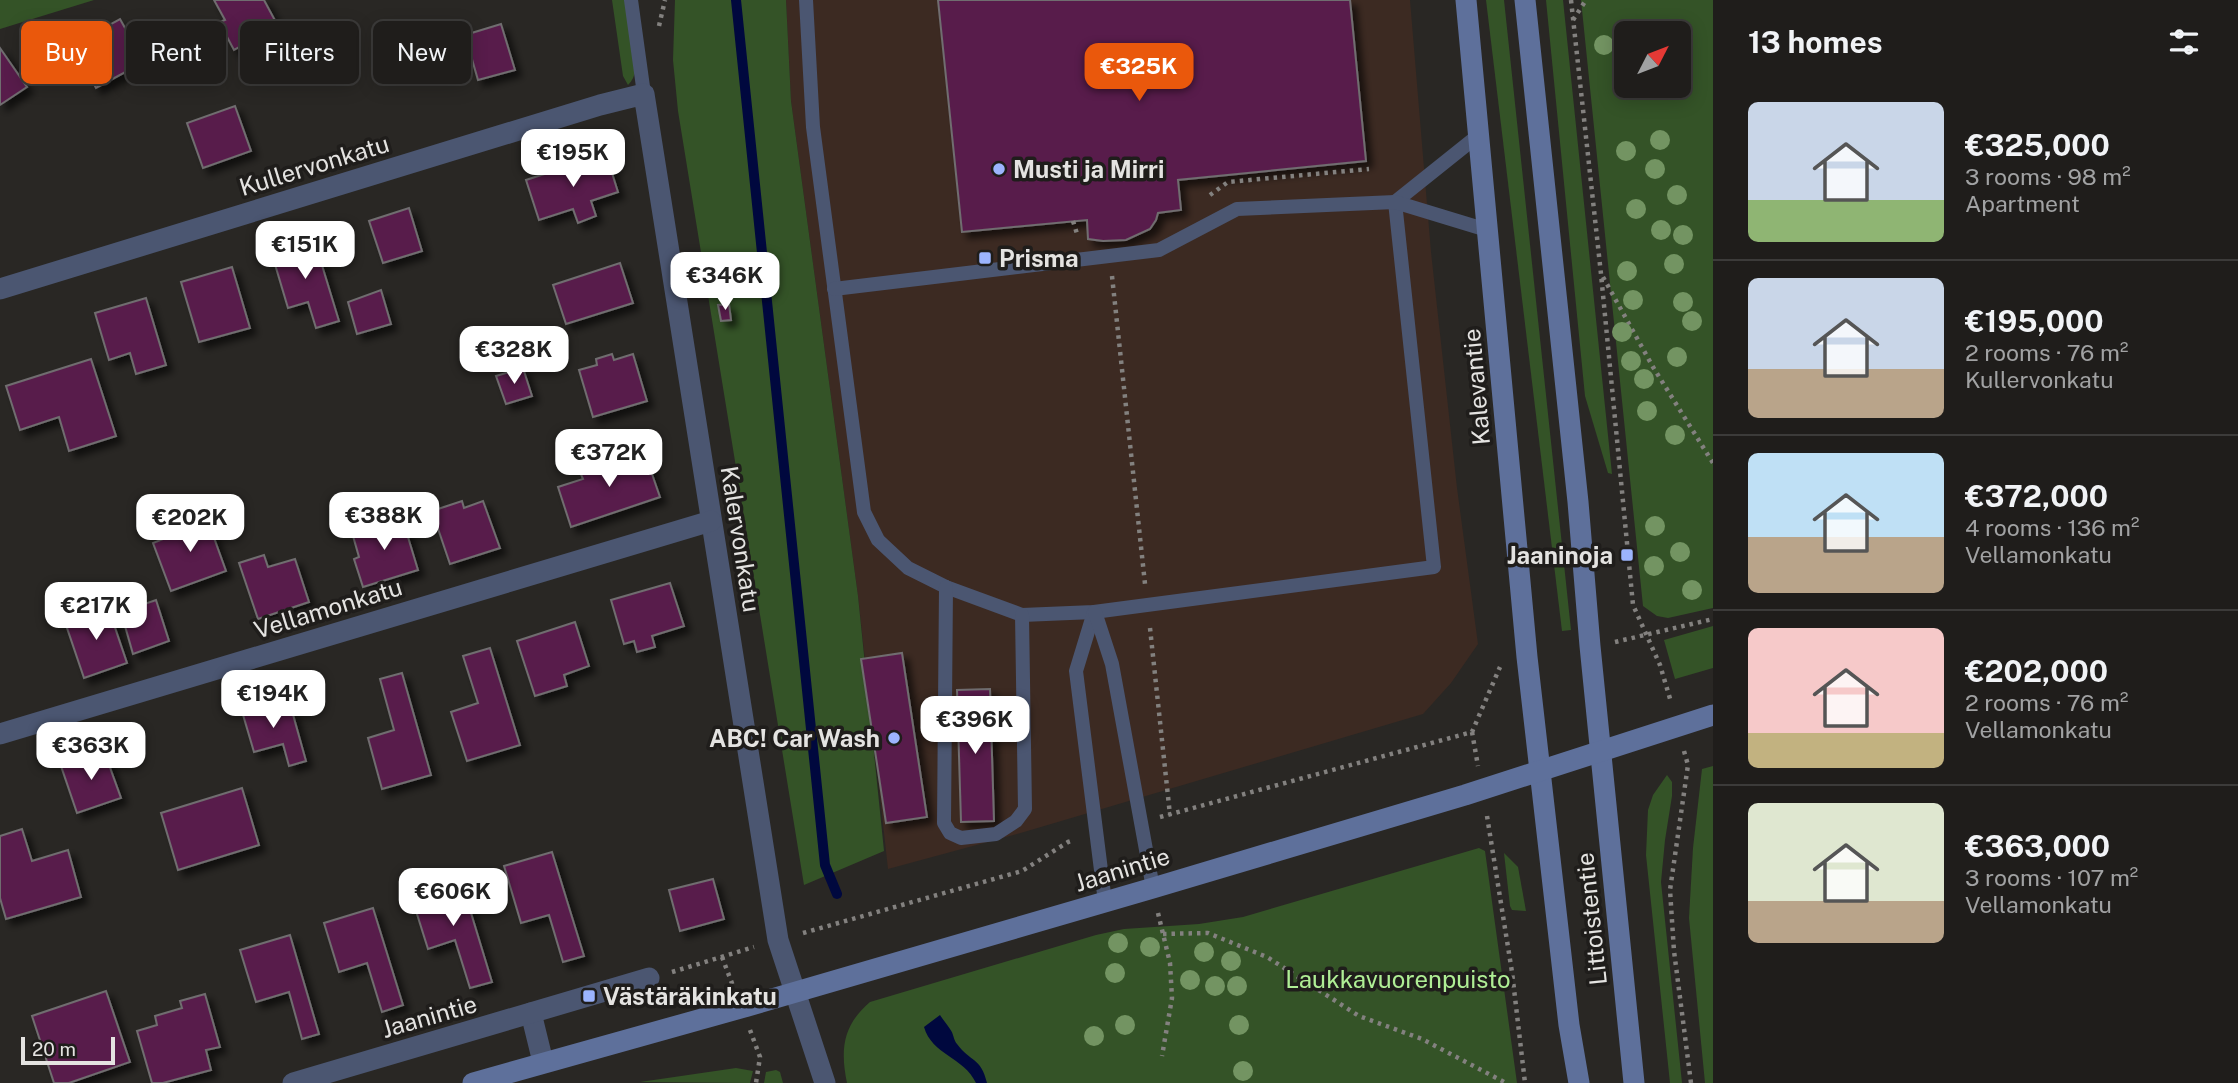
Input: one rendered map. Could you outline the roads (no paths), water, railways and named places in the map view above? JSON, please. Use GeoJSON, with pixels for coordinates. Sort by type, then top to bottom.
{"type":"FeatureCollection","features":[{"type":"Feature","properties":{"kind":"main road","name":"Kalevantie"},"geometry":{"type":"LineString","coordinates":[[1466,0],[1540,770]]}},
{"type":"Feature","properties":{"kind":"main road"},"geometry":{"type":"LineString","coordinates":[[1525,0],[1601,750]]}},
{"type":"Feature","properties":{"kind":"main road","name":"Jaanintie"},"geometry":{"type":"LineString","coordinates":[[473,1083],[1153,888],[1454,798],[1713,715]]}},
{"type":"Feature","properties":{"kind":"main road","name":"Littoistentie"},"geometry":{"type":"LineString","coordinates":[[1601,750],[1634,1083]]}},
{"type":"Feature","properties":{"kind":"main road","name":"Littoistentie"},"geometry":{"type":"LineString","coordinates":[[1540,770],[1578,1083]]}},
{"type":"Feature","properties":{"kind":"street","name":"Kullervonkatu"},"geometry":{"type":"LineString","coordinates":[[0,289],[587,109],[644,94]]}},
{"type":"Feature","properties":{"kind":"street","name":"Kalervonkatu"},"geometry":{"type":"LineString","coordinates":[[644,94],[778,940],[796,991]]}},
{"type":"Feature","properties":{"kind":"street","name":"Vellamonkatu"},"geometry":{"type":"LineString","coordinates":[[0,734],[711,521]]}},
{"type":"Feature","properties":{"kind":"street","name":"Jaanintie"},"geometry":{"type":"LineString","coordinates":[[293,1083],[649,978]]}},
{"type":"Feature","properties":{"kind":"street"},"geometry":{"type":"LineString","coordinates":[[796,991],[825,1083]]}},
{"type":"Feature","properties":{"kind":"street"},"geometry":{"type":"LineString","coordinates":[[531,1013],[543,1062]]}},
{"type":"Feature","properties":{"kind":"lane"},"geometry":{"type":"LineString","coordinates":[[631,0],[644,94]]}},
{"type":"Feature","properties":{"kind":"lane"},"geometry":{"type":"LineString","coordinates":[[806,0],[813,127],[864,512],[878,540],[908,568],[946,587],[1022,615],[1094,612],[1434,567],[1395,202]]}},
{"type":"Feature","properties":{"kind":"lane"},"geometry":{"type":"LineString","coordinates":[[1395,202],[1480,134]]}},
{"type":"Feature","properties":{"kind":"lane"},"geometry":{"type":"LineString","coordinates":[[834,289],[1159,250],[1237,209],[1395,202],[1488,230]]}},
{"type":"Feature","properties":{"kind":"lane"},"geometry":{"type":"LineString","coordinates":[[946,587],[944,823],[950,833],[961,838],[996,834],[1016,821],[1025,808],[1022,615]]}},
{"type":"Feature","properties":{"kind":"lane"},"geometry":{"type":"LineString","coordinates":[[1094,612],[1112,664],[1153,888]]}},
{"type":"Feature","properties":{"kind":"lane"},"geometry":{"type":"LineString","coordinates":[[1094,612],[1076,671],[1105,902]]}},
{"type":"Feature","properties":{"kind":"waterway"},"geometry":{"type":"LineString","coordinates":[[736,0],[825,865],[837,894]]}},
{"type":"Feature","properties":{"kind":"place","name":"Musti ja Mirri"},"geometry":{"type":"Point","coordinates":[999,169]}},
{"type":"Feature","properties":{"kind":"place","name":"Prisma"},"geometry":{"type":"Point","coordinates":[985,258]}},
{"type":"Feature","properties":{"kind":"place","name":"Jaaninoja"},"geometry":{"type":"Point","coordinates":[1627,555]}},
{"type":"Feature","properties":{"kind":"place","name":"ABC! Car Wash"},"geometry":{"type":"Point","coordinates":[894,738]}},
{"type":"Feature","properties":{"kind":"place","name":"Västäräkinkatu"},"geometry":{"type":"Point","coordinates":[589,996]}},
{"type":"Feature","properties":{"kind":"park label","name":"Laukkavuorenpuisto"},"geometry":{"type":"Point","coordinates":[1398,979]}}]}
